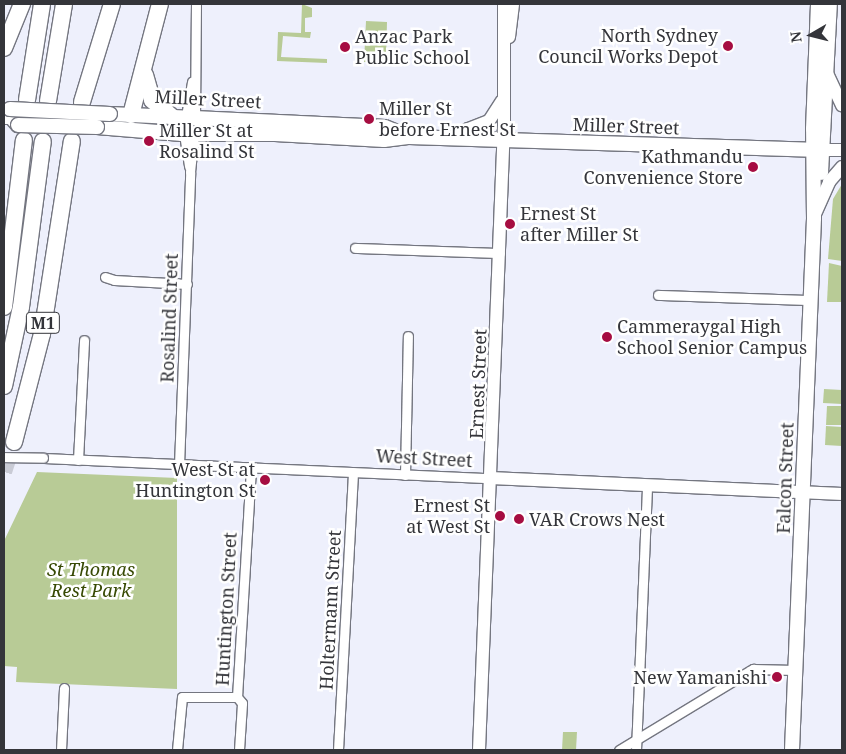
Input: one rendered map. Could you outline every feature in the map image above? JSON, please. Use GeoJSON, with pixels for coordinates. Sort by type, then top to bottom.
{"type":"FeatureCollection","features":[{"type":"Feature","properties":{"kind":"highway"},"geometry":{"type":"LineString","coordinates":[[5,43],[22,4]]}},
{"type":"Feature","properties":{"kind":"highway"},"geometry":{"type":"LineString","coordinates":[[27,100],[42,4]]}},
{"type":"Feature","properties":{"kind":"highway"},"geometry":{"type":"LineString","coordinates":[[48,101],[64,4]]}},
{"type":"Feature","properties":{"kind":"highway"},"geometry":{"type":"LineString","coordinates":[[82,102],[112,4]]}},
{"type":"Feature","properties":{"kind":"highway"},"geometry":{"type":"LineString","coordinates":[[131,115],[160,4]]}},
{"type":"Feature","properties":{"kind":"highway"},"geometry":{"type":"LineString","coordinates":[[144,68],[150,97],[187,123]]}},
{"type":"Feature","properties":{"kind":"highway"},"geometry":{"type":"LineString","coordinates":[[4,307],[10,121]]}},
{"type":"Feature","properties":{"kind":"highway","name":"M1"},"geometry":{"type":"LineString","coordinates":[[4,386],[21,307],[43,140]]}},
{"type":"Feature","properties":{"kind":"highway","name":"M1"},"geometry":{"type":"LineString","coordinates":[[14,442],[42,334],[72,141]]}},
{"type":"Feature","properties":{"kind":"main road","name":"Falcon Street"},"geometry":{"type":"LineString","coordinates":[[818,4],[818,150]]}},
{"type":"Feature","properties":{"kind":"main road","name":"Falcon Street"},"geometry":{"type":"LineString","coordinates":[[792,750],[814,212],[830,4]]}},
{"type":"Feature","properties":{"kind":"main road","name":"Miller Street"},"geometry":{"type":"LineString","coordinates":[[109,123],[131,115],[187,123],[385,127],[408,136]]}},
{"type":"Feature","properties":{"kind":"main road","name":"Miller Street"},"geometry":{"type":"LineString","coordinates":[[10,121],[109,123],[153,131],[187,123],[226,134],[384,140],[408,136],[818,150]]}},
{"type":"Feature","properties":{"kind":"street","name":"Rosalind Street"},"geometry":{"type":"LineString","coordinates":[[179,464],[190,172],[187,123],[193,80],[196,4]]}},
{"type":"Feature","properties":{"kind":"street","name":"Ernest Street"},"geometry":{"type":"LineString","coordinates":[[479,750],[500,253],[505,48],[504,4]]}},
{"type":"Feature","properties":{"kind":"street","name":"Ernest Street"},"geometry":{"type":"LineString","coordinates":[[505,48],[513,4]]}},
{"type":"Feature","properties":{"kind":"street"},"geometry":{"type":"LineString","coordinates":[[826,71],[842,105]]}},
{"type":"Feature","properties":{"kind":"street"},"geometry":{"type":"LineString","coordinates":[[454,139],[468,129],[489,121],[499,110],[504,94]]}},
{"type":"Feature","properties":{"kind":"street","name":"Miller Street"},"geometry":{"type":"LineString","coordinates":[[818,150],[842,150]]}},
{"type":"Feature","properties":{"kind":"street"},"geometry":{"type":"LineString","coordinates":[[814,212],[825,190],[842,167]]}},
{"type":"Feature","properties":{"kind":"street"},"geometry":{"type":"LineString","coordinates":[[355,248],[500,253]]}},
{"type":"Feature","properties":{"kind":"street"},"geometry":{"type":"LineString","coordinates":[[104,277],[187,284]]}},
{"type":"Feature","properties":{"kind":"street"},"geometry":{"type":"LineString","coordinates":[[658,295],[810,300]]}},
{"type":"Feature","properties":{"kind":"street"},"geometry":{"type":"LineString","coordinates":[[406,475],[408,336]]}},
{"type":"Feature","properties":{"kind":"street"},"geometry":{"type":"LineString","coordinates":[[78,460],[84,340]]}},
{"type":"Feature","properties":{"kind":"street","name":"West Street"},"geometry":{"type":"LineString","coordinates":[[4,457],[842,494]]}},
{"type":"Feature","properties":{"kind":"street","name":"Huntington Street"},"geometry":{"type":"LineString","coordinates":[[240,750],[242,703],[238,697],[251,468]]}},
{"type":"Feature","properties":{"kind":"street","name":"Holtermann Street"},"geometry":{"type":"LineString","coordinates":[[338,750],[353,472]]}},
{"type":"Feature","properties":{"kind":"street"},"geometry":{"type":"LineString","coordinates":[[636,750],[647,486]]}},
{"type":"Feature","properties":{"kind":"street"},"geometry":{"type":"LineString","coordinates":[[619,750],[753,668],[795,670]]}},
{"type":"Feature","properties":{"kind":"street"},"geometry":{"type":"LineString","coordinates":[[62,750],[64,688]]}},
{"type":"Feature","properties":{"kind":"street"},"geometry":{"type":"LineString","coordinates":[[177,750],[182,697],[238,697]]}},
{"type":"Feature","properties":{"kind":"green space"},"geometry":{"type":"Polygon","coordinates":[[[302,4],[312,8],[312,17],[305,18],[305,32],[311,32],[310,38],[283,36],[281,57],[327,59],[327,63],[277,61],[278,32],[301,33],[302,4]]]}},
{"type":"Feature","properties":{"kind":"green space"},"geometry":{"type":"Polygon","coordinates":[[[366,21],[387,22],[386,63],[364,62],[366,21]]]}},
{"type":"Feature","properties":{"kind":"green space"},"geometry":{"type":"Polygon","coordinates":[[[842,184],[842,261],[828,259],[833,199],[842,184]]]}},
{"type":"Feature","properties":{"kind":"green space"},"geometry":{"type":"Polygon","coordinates":[[[829,263],[842,266],[842,302],[827,302],[829,263]]]}},
{"type":"Feature","properties":{"kind":"green space"},"geometry":{"type":"Polygon","coordinates":[[[824,389],[842,390],[842,404],[823,403],[824,389]]]}},
{"type":"Feature","properties":{"kind":"green space"},"geometry":{"type":"Polygon","coordinates":[[[827,406],[842,406],[842,425],[826,425],[827,406]]]}},
{"type":"Feature","properties":{"kind":"green space"},"geometry":{"type":"Polygon","coordinates":[[[826,426],[842,427],[842,446],[825,445],[826,426]]]}},
{"type":"Feature","properties":{"kind":"green space","name":"St Thomas Rest Park"},"geometry":{"type":"Polygon","coordinates":[[[37,472],[177,478],[177,689],[16,682],[17,667],[4,666],[4,541],[37,472]]]}},
{"type":"Feature","properties":{"kind":"green space"},"geometry":{"type":"Polygon","coordinates":[[[563,732],[577,732],[576,750],[562,750],[563,732]]]}},
{"type":"Feature","properties":{"kind":"tunnel"},"geometry":{"type":"LineString","coordinates":[[4,472],[14,442]]}},
{"type":"Feature","properties":{"kind":"place","name":"North Sydney Council Works Depot"},"geometry":{"type":"Point","coordinates":[728,46]}},
{"type":"Feature","properties":{"kind":"place","name":"Anzac Park Public School"},"geometry":{"type":"Point","coordinates":[345,47]}},
{"type":"Feature","properties":{"kind":"place","name":"Miller St before Ernest St"},"geometry":{"type":"Point","coordinates":[369,119]}},
{"type":"Feature","properties":{"kind":"place","name":"Miller St at Rosalind St"},"geometry":{"type":"Point","coordinates":[149,141]}},
{"type":"Feature","properties":{"kind":"place","name":"Kathmandu Convenience Store"},"geometry":{"type":"Point","coordinates":[753,167]}},
{"type":"Feature","properties":{"kind":"place","name":"Ernest St after Miller St"},"geometry":{"type":"Point","coordinates":[510,224]}},
{"type":"Feature","properties":{"kind":"place","name":"Cammeraygal High School Senior Campus"},"geometry":{"type":"Point","coordinates":[607,337]}},
{"type":"Feature","properties":{"kind":"place","name":"West St at Huntington St"},"geometry":{"type":"Point","coordinates":[265,480]}},
{"type":"Feature","properties":{"kind":"place","name":"Ernest St at West St"},"geometry":{"type":"Point","coordinates":[500,516]}},
{"type":"Feature","properties":{"kind":"place","name":"VAR Crows Nest"},"geometry":{"type":"Point","coordinates":[519,519]}},
{"type":"Feature","properties":{"kind":"place","name":"New Yamanishi"},"geometry":{"type":"Point","coordinates":[777,677]}}]}
